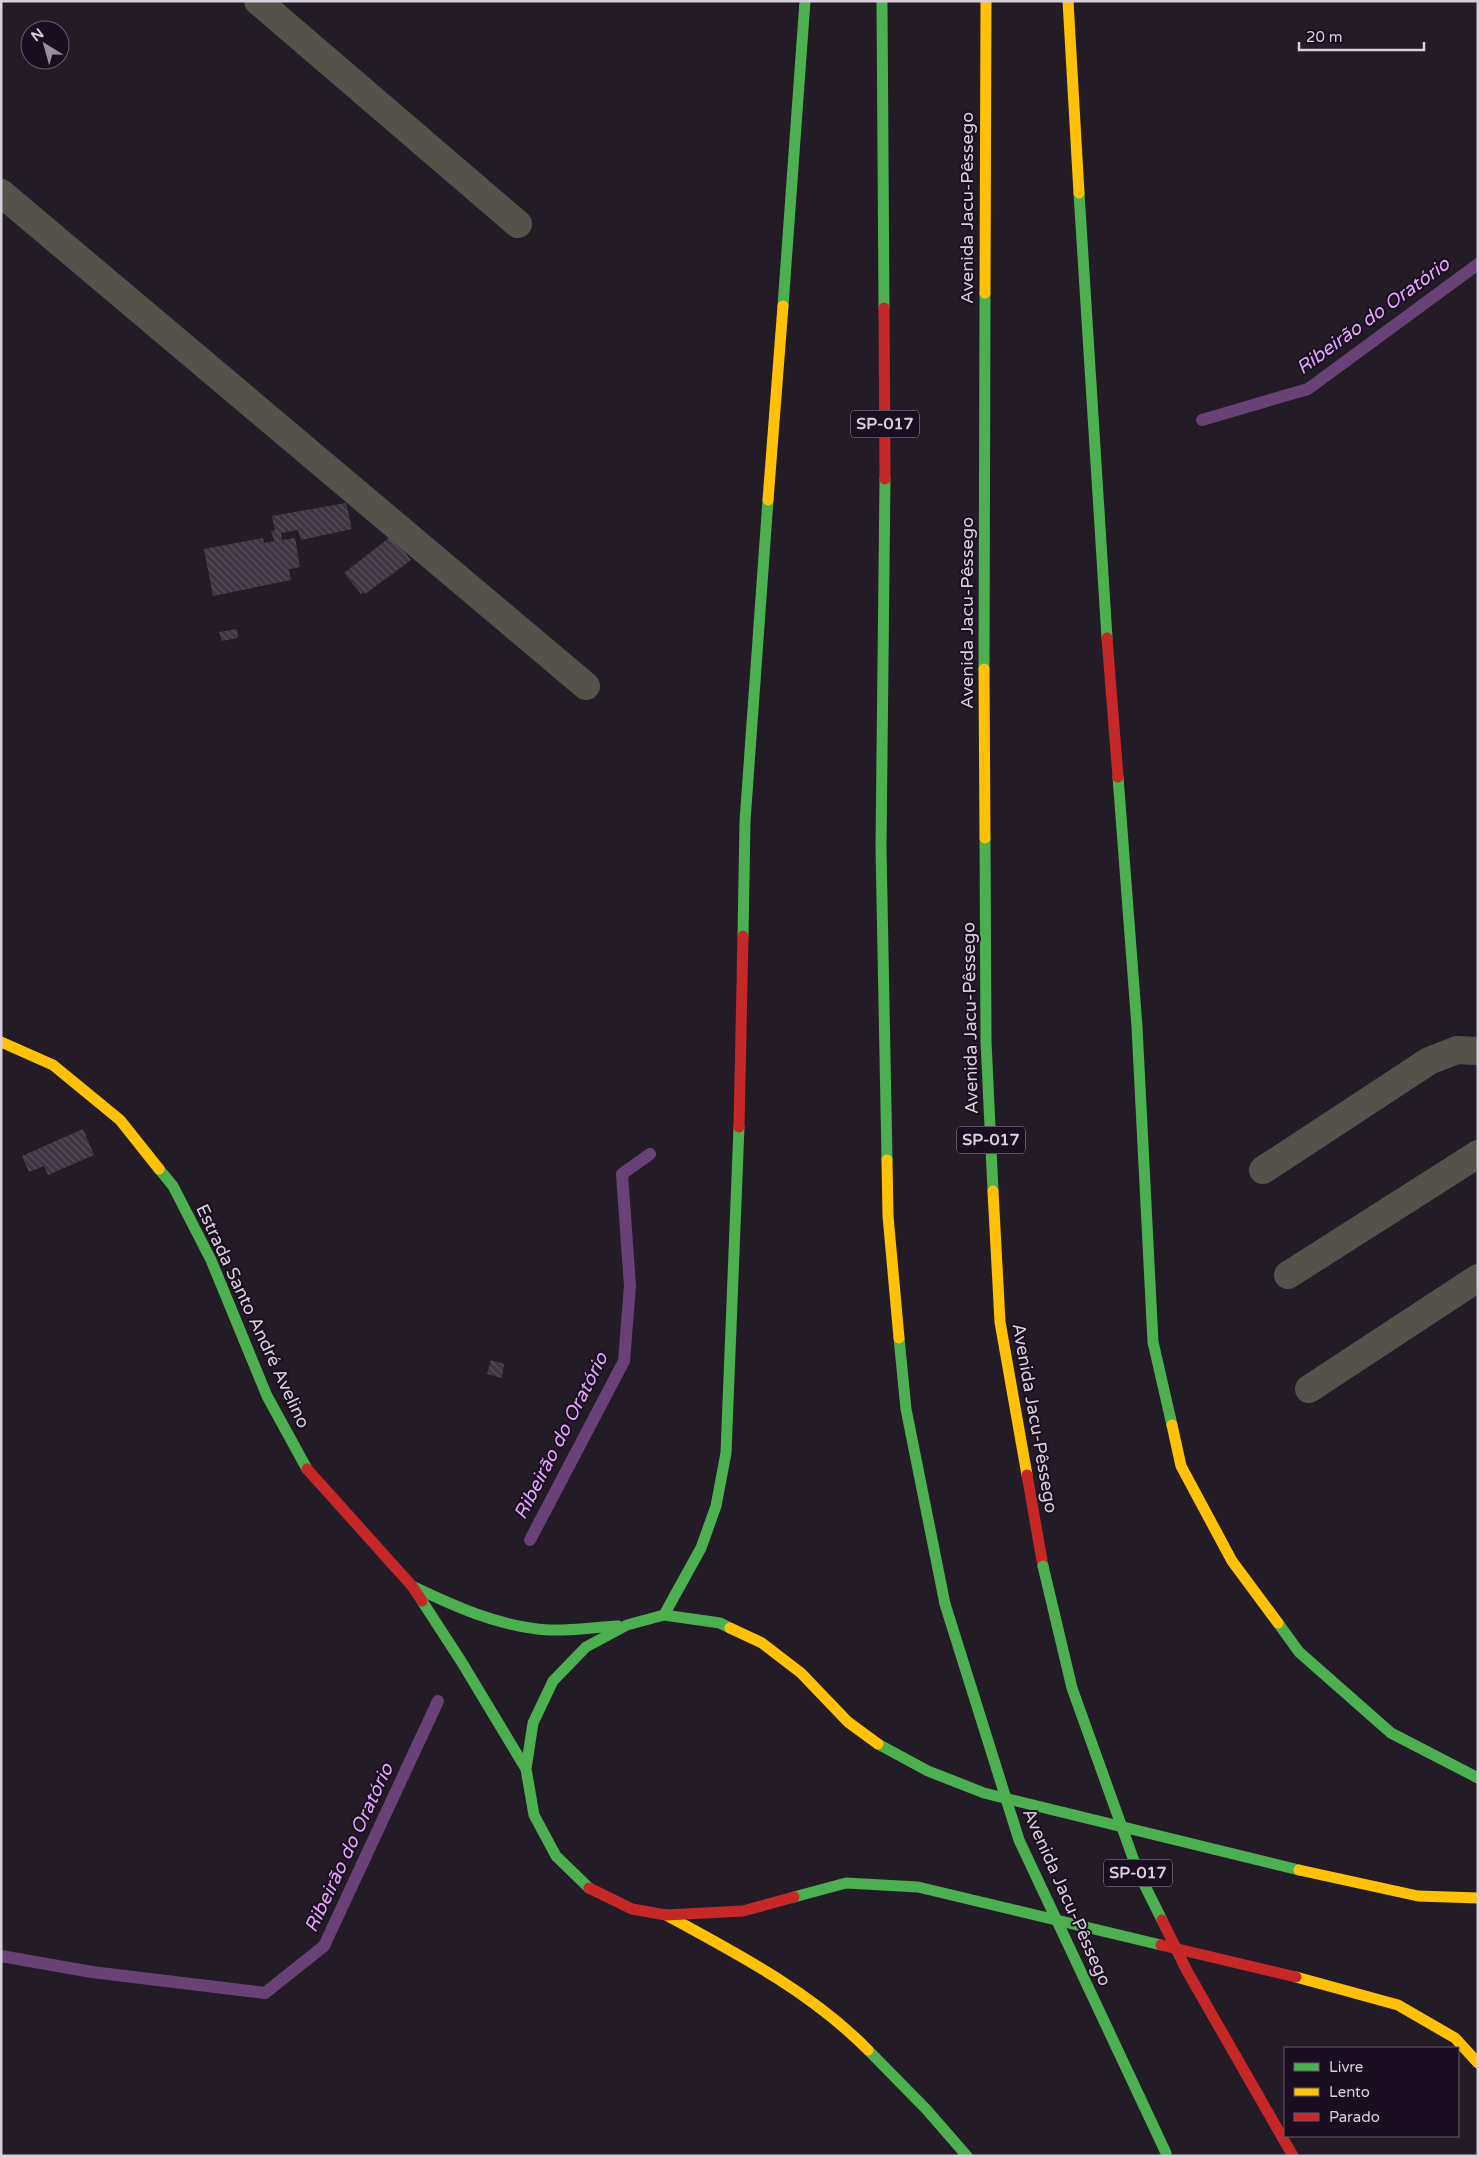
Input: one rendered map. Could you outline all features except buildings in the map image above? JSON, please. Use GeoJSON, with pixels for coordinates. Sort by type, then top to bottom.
{"type":"FeatureCollection","features":[{"type":"Feature","properties":{"kind":"main road"},"geometry":{"type":"LineString","coordinates":[[664,1615],[701,1548],[716,1506],[726,1453],[739,1114],[745,821],[805,1]]}},
{"type":"Feature","properties":{"kind":"main road","name":"Avenida Jacu-Pêssego"},"geometry":{"type":"LineString","coordinates":[[882,1],[886,487],[881,847],[888,1216],[906,1409],[945,1604],[1019,1840],[1166,2154]]}},
{"type":"Feature","properties":{"kind":"main road","name":"Avenida Jacu-Pêssego"},"geometry":{"type":"LineString","coordinates":[[986,1],[984,710],[986,1041],[1000,1322],[1043,1566],[1072,1688],[1138,1872],[1187,1971],[1293,2156]]}},
{"type":"Feature","properties":{"kind":"main road"},"geometry":{"type":"LineString","coordinates":[[1068,1],[1101,554],[1136,1027],[1153,1342],[1181,1466],[1232,1561],[1299,1652],[1391,1733],[1478,1778]]}},
{"type":"Feature","properties":{"kind":"main road","name":"Estrada Santo André Avelino"},"geometry":{"type":"LineString","coordinates":[[1,1042],[54,1065],[120,1120],[173,1186],[211,1260],[267,1396],[305,1467],[412,1586],[461,1661],[526,1769]]}},
{"type":"Feature","properties":{"kind":"main road","name":"Estrada Santo André Avelino"},"geometry":{"type":"LineString","coordinates":[[412,1586],[461,1608],[507,1624],[549,1630],[627,1625]]}},
{"type":"Feature","properties":{"kind":"main road"},"geometry":{"type":"LineString","coordinates":[[1478,1898],[1418,1896],[1340,1880],[984,1793],[928,1771],[886,1749],[848,1722],[801,1673],[762,1643],[720,1623],[664,1615],[627,1625],[586,1647],[553,1681],[533,1723],[526,1769],[534,1815],[556,1856],[590,1889],[632,1909],[666,1915],[743,1911],[846,1883],[918,1887],[1284,1975],[1398,2005],[1455,2038],[1478,2063]]}},
{"type":"Feature","properties":{"kind":"main road"},"geometry":{"type":"LineString","coordinates":[[666,1915],[752,1962],[846,2028],[926,2109],[967,2156]]}},
{"type":"Feature","properties":{"kind":"street"},"geometry":{"type":"LineString","coordinates":[[258,1],[518,224]]}},
{"type":"Feature","properties":{"kind":"street"},"geometry":{"type":"LineString","coordinates":[[1,193],[586,686]]}},
{"type":"Feature","properties":{"kind":"street"},"geometry":{"type":"LineString","coordinates":[[1263,1170],[1429,1061],[1457,1050],[1478,1050]]}},
{"type":"Feature","properties":{"kind":"street"},"geometry":{"type":"LineString","coordinates":[[1288,1275],[1478,1154]]}},
{"type":"Feature","properties":{"kind":"street"},"geometry":{"type":"LineString","coordinates":[[1309,1388],[1478,1278]]}},
{"type":"Feature","properties":{"kind":"waterway","name":"Ribeirão do Oratório"},"geometry":{"type":"LineString","coordinates":[[1202,420],[1308,389],[1478,264]]}},
{"type":"Feature","properties":{"kind":"waterway","name":"Ribeirão do Oratório"},"geometry":{"type":"LineString","coordinates":[[530,1540],[624,1361],[630,1286],[622,1174],[650,1154]]}},
{"type":"Feature","properties":{"kind":"waterway","name":"Ribeirão do Oratório"},"geometry":{"type":"LineString","coordinates":[[1,1956],[92,1972],[265,1993],[324,1946],[438,1701]]}},
{"type":"Feature","properties":{"kind":"traffic: fast"},"geometry":{"type":"LineString","coordinates":[[783,306],[805,1]]}},
{"type":"Feature","properties":{"kind":"traffic: fast"},"geometry":{"type":"LineString","coordinates":[[882,1],[884,308]]}},
{"type":"Feature","properties":{"kind":"traffic: fast"},"geometry":{"type":"LineString","coordinates":[[1079,193],[1107,638]]}},
{"type":"Feature","properties":{"kind":"traffic: fast"},"geometry":{"type":"LineString","coordinates":[[984,669],[985,293]]}},
{"type":"Feature","properties":{"kind":"traffic: fast"},"geometry":{"type":"LineString","coordinates":[[885,479],[881,847],[887,1160]]}},
{"type":"Feature","properties":{"kind":"traffic: fast"},"geometry":{"type":"LineString","coordinates":[[743,936],[745,821],[768,500]]}},
{"type":"Feature","properties":{"kind":"traffic: fast"},"geometry":{"type":"LineString","coordinates":[[1118,777],[1137,1027],[1153,1342],[1172,1425]]}},
{"type":"Feature","properties":{"kind":"traffic: fast"},"geometry":{"type":"LineString","coordinates":[[985,838],[986,1041],[993,1191]]}},
{"type":"Feature","properties":{"kind":"traffic: fast"},"geometry":{"type":"LineString","coordinates":[[664,1615],[701,1548],[716,1506],[726,1453],[739,1127]]}},
{"type":"Feature","properties":{"kind":"traffic: fast"},"geometry":{"type":"LineString","coordinates":[[159,1169],[173,1186],[211,1260],[267,1396],[307,1469]]}},
{"type":"Feature","properties":{"kind":"traffic: fast"},"geometry":{"type":"LineString","coordinates":[[899,1338],[906,1409],[945,1604]]}},
{"type":"Feature","properties":{"kind":"traffic: fast"},"geometry":{"type":"LineString","coordinates":[[1043,1566],[1072,1688],[1138,1872],[1162,1920]]}},
{"type":"Feature","properties":{"kind":"traffic: fast"},"geometry":{"type":"LineString","coordinates":[[412,1586],[479,1615],[513,1625],[549,1630],[618,1626]]}},
{"type":"Feature","properties":{"kind":"traffic: fast"},"geometry":{"type":"LineString","coordinates":[[422,1601],[461,1661],[526,1769]]}},
{"type":"Feature","properties":{"kind":"traffic: fast"},"geometry":{"type":"LineString","coordinates":[[945,1604],[1019,1840],[1166,2153]]}},
{"type":"Feature","properties":{"kind":"traffic: fast"},"geometry":{"type":"LineString","coordinates":[[589,1888],[556,1856],[534,1815],[526,1769],[533,1723],[553,1681],[586,1647],[627,1625],[664,1615],[720,1623],[730,1628]]}},
{"type":"Feature","properties":{"kind":"traffic: fast"},"geometry":{"type":"LineString","coordinates":[[1278,1623],[1299,1652],[1391,1733],[1478,1778]]}},
{"type":"Feature","properties":{"kind":"traffic: fast"},"geometry":{"type":"LineString","coordinates":[[878,1744],[928,1771],[984,1793],[1299,1870]]}},
{"type":"Feature","properties":{"kind":"traffic: fast"},"geometry":{"type":"LineString","coordinates":[[794,1897],[846,1883],[918,1887],[1161,1945]]}},
{"type":"Feature","properties":{"kind":"traffic: fast"},"geometry":{"type":"LineString","coordinates":[[868,2050],[926,2109],[967,2156]]}},
{"type":"Feature","properties":{"kind":"traffic: slow"},"geometry":{"type":"LineString","coordinates":[[985,293],[986,1]]}},
{"type":"Feature","properties":{"kind":"traffic: slow"},"geometry":{"type":"LineString","coordinates":[[1068,1],[1079,193]]}},
{"type":"Feature","properties":{"kind":"traffic: slow"},"geometry":{"type":"LineString","coordinates":[[768,500],[783,306]]}},
{"type":"Feature","properties":{"kind":"traffic: slow"},"geometry":{"type":"LineString","coordinates":[[984,669],[985,838]]}},
{"type":"Feature","properties":{"kind":"traffic: slow"},"geometry":{"type":"LineString","coordinates":[[1,1042],[53,1065],[120,1120],[159,1169]]}},
{"type":"Feature","properties":{"kind":"traffic: slow"},"geometry":{"type":"LineString","coordinates":[[887,1160],[888,1216],[899,1338]]}},
{"type":"Feature","properties":{"kind":"traffic: slow"},"geometry":{"type":"LineString","coordinates":[[993,1191],[1000,1322],[1027,1475]]}},
{"type":"Feature","properties":{"kind":"traffic: slow"},"geometry":{"type":"LineString","coordinates":[[1172,1425],[1181,1466],[1232,1561],[1278,1623]]}},
{"type":"Feature","properties":{"kind":"traffic: slow"},"geometry":{"type":"LineString","coordinates":[[730,1628],[762,1643],[801,1673],[848,1722],[878,1744]]}},
{"type":"Feature","properties":{"kind":"traffic: slow"},"geometry":{"type":"LineString","coordinates":[[1299,1870],[1418,1896],[1478,1898]]}},
{"type":"Feature","properties":{"kind":"traffic: slow"},"geometry":{"type":"LineString","coordinates":[[666,1915],[772,1975],[822,2010],[868,2050]]}},
{"type":"Feature","properties":{"kind":"traffic: slow"},"geometry":{"type":"LineString","coordinates":[[1296,1977],[1398,2005],[1455,2038],[1478,2063]]}},
{"type":"Feature","properties":{"kind":"traffic: jam"},"geometry":{"type":"LineString","coordinates":[[884,308],[885,479]]}},
{"type":"Feature","properties":{"kind":"traffic: jam"},"geometry":{"type":"LineString","coordinates":[[1107,638],[1118,777]]}},
{"type":"Feature","properties":{"kind":"traffic: jam"},"geometry":{"type":"LineString","coordinates":[[739,1127],[743,936]]}},
{"type":"Feature","properties":{"kind":"traffic: jam"},"geometry":{"type":"LineString","coordinates":[[307,1469],[412,1586],[422,1601]]}},
{"type":"Feature","properties":{"kind":"traffic: jam"},"geometry":{"type":"LineString","coordinates":[[1027,1475],[1043,1566]]}},
{"type":"Feature","properties":{"kind":"traffic: jam"},"geometry":{"type":"LineString","coordinates":[[589,1888],[632,1909],[666,1915],[743,1911],[794,1897]]}},
{"type":"Feature","properties":{"kind":"traffic: jam"},"geometry":{"type":"LineString","coordinates":[[1162,1920],[1187,1971],[1293,2156]]}},
{"type":"Feature","properties":{"kind":"traffic: jam"},"geometry":{"type":"LineString","coordinates":[[1161,1945],[1296,1977]]}}]}
